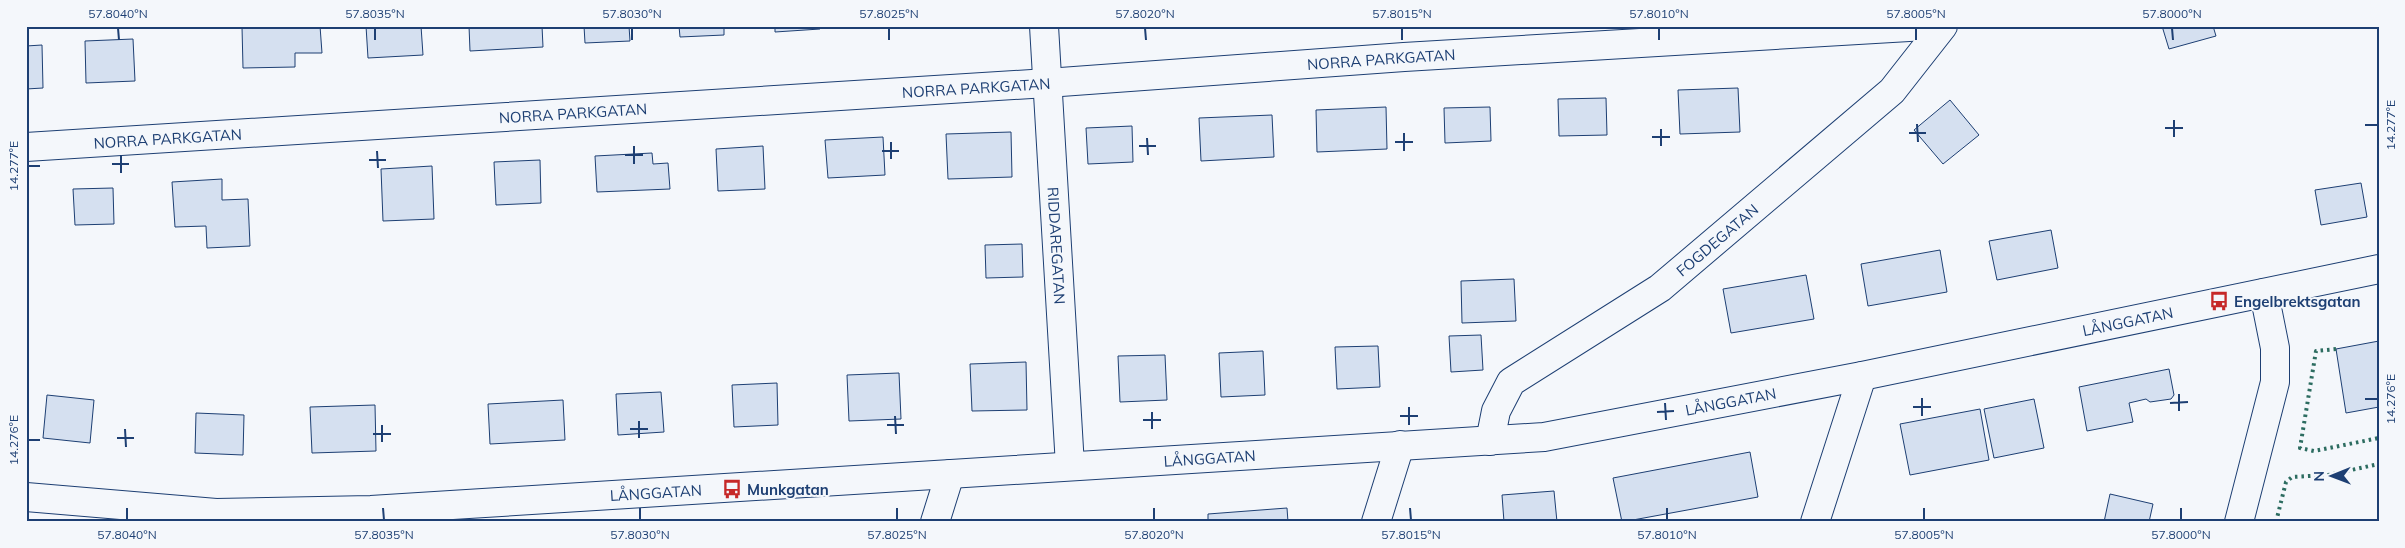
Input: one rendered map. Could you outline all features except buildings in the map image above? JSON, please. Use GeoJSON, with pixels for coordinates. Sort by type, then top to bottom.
{"type":"FeatureCollection","features":[{"type":"Feature","properties":{"kind":"street","name":"RIDDAREGATAN"},"geometry":{"type":"LineString","coordinates":[[1044,26],[1070,466]]}},
{"type":"Feature","properties":{"kind":"street","name":"NORRA PARKGATAN"},"geometry":{"type":"LineString","coordinates":[[26,147],[1047,83],[1394,58],[1926,26]]}},
{"type":"Feature","properties":{"kind":"street","name":"FOGDEGATAN"},"geometry":{"type":"LineString","coordinates":[[1490,441],[1496,411],[1511,382],[1660,288],[1892,91],[1943,26]]}},
{"type":"Feature","properties":{"kind":"street","name":"LÅNGGATAN"},"geometry":{"type":"LineString","coordinates":[[33,506],[216,513],[371,510],[1400,445],[1490,441],[1544,436],[1862,376],[2379,269]]}},
{"type":"Feature","properties":{"kind":"street"},"geometry":{"type":"LineString","coordinates":[[2239,522],[2275,382],[2274,348],[2264,293]]}},
{"type":"Feature","properties":{"kind":"street"},"geometry":{"type":"LineString","coordinates":[[1815,522],[1862,376]]}},
{"type":"Feature","properties":{"kind":"street"},"geometry":{"type":"LineString","coordinates":[[1376,522],[1400,445]]}},
{"type":"Feature","properties":{"kind":"street"},"geometry":{"type":"LineString","coordinates":[[935,522],[950,474]]}},
{"type":"Feature","properties":{"kind":"hedge"},"geometry":{"type":"LineString","coordinates":[[2336,349],[2316,351],[2300,448],[2314,451],[2379,438]]}},
{"type":"Feature","properties":{"kind":"hedge"},"geometry":{"type":"LineString","coordinates":[[2276,522],[2286,482],[2292,477],[2328,475],[2379,464]]}},
{"type":"Feature","properties":{"kind":"place","name":"Engelbrektsgatan"},"geometry":{"type":"Point","coordinates":[2219,301]}},
{"type":"Feature","properties":{"kind":"place","name":"Munkgatan"},"geometry":{"type":"Point","coordinates":[732,489]}}]}
